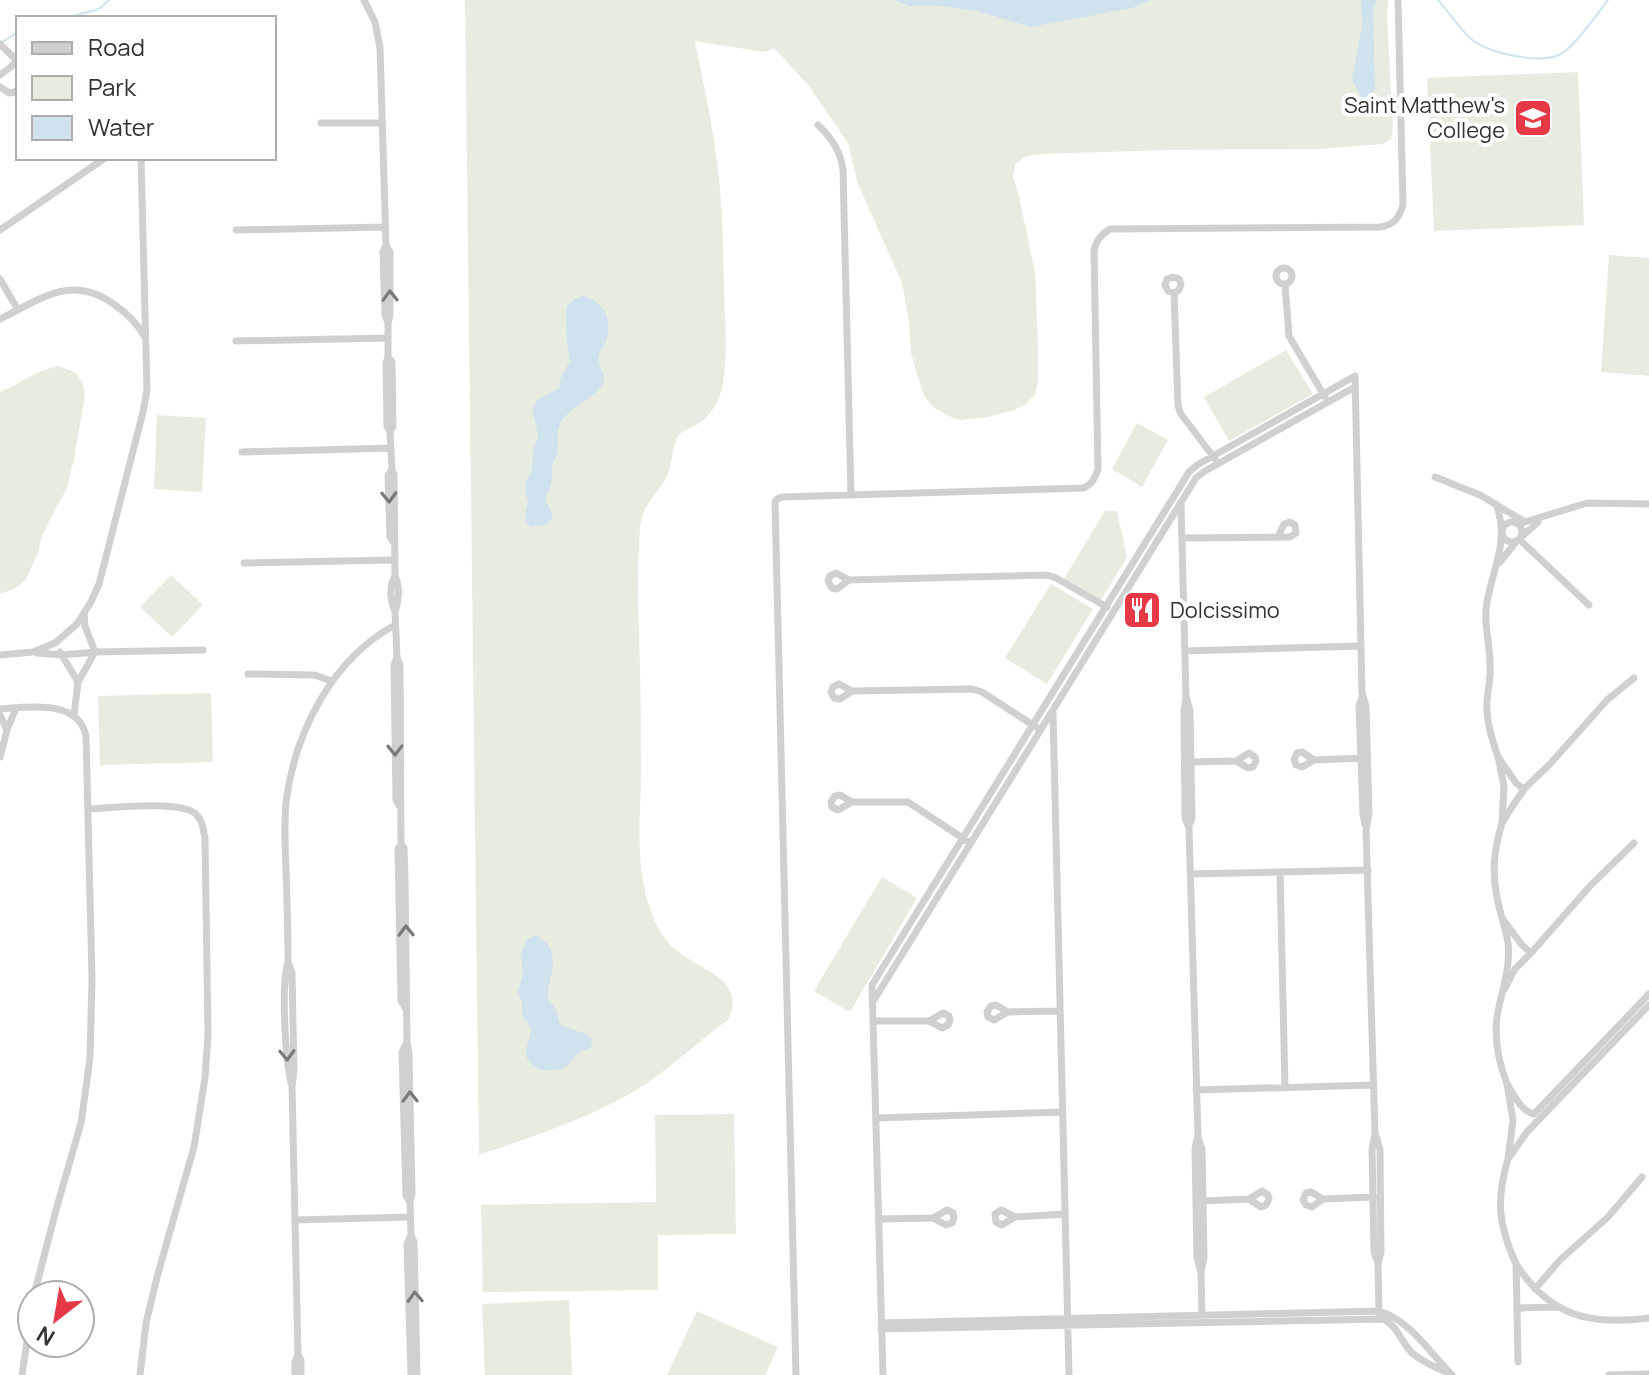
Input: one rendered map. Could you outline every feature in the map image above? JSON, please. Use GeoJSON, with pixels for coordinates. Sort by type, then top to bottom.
{"type":"FeatureCollection","features":[{"type":"Feature","properties":{"kind":"street"},"geometry":{"type":"LineString","coordinates":[[364,0],[379,38],[382,86],[386,227],[383,252],[388,357],[392,362],[393,426],[390,432],[397,581],[397,657],[394,665],[396,800],[400,807],[401,844],[398,849],[408,1001],[406,1196],[410,1202],[414,1242],[417,1375]]}},
{"type":"Feature","properties":{"kind":"street"},"geometry":{"type":"LineString","coordinates":[[796,1375],[774,509],[777,499],[1089,486],[1098,469],[1095,243],[1110,229],[1380,227],[1396,221],[1403,205],[1398,0]]}},
{"type":"Feature","properties":{"kind":"street"},"geometry":{"type":"LineString","coordinates":[[0,44],[15,59],[12,66],[0,75]]}},
{"type":"Feature","properties":{"kind":"street"},"geometry":{"type":"LineString","coordinates":[[321,123],[382,123]]}},
{"type":"Feature","properties":{"kind":"street"},"geometry":{"type":"LineString","coordinates":[[818,125],[837,148],[843,170],[851,495]]}},
{"type":"Feature","properties":{"kind":"street"},"geometry":{"type":"LineString","coordinates":[[0,230],[102,160]]}},
{"type":"Feature","properties":{"kind":"street"},"geometry":{"type":"LineString","coordinates":[[33,652],[55,643],[70,632],[84,614],[99,584],[143,412],[147,380],[141,160]]}},
{"type":"Feature","properties":{"kind":"street"},"geometry":{"type":"LineString","coordinates":[[236,230],[386,227]]}},
{"type":"Feature","properties":{"kind":"street"},"geometry":{"type":"LineString","coordinates":[[0,279],[18,310]]}},
{"type":"Feature","properties":{"kind":"street"},"geometry":{"type":"LineString","coordinates":[[1285,284],[1290,339],[1328,402]]}},
{"type":"Feature","properties":{"kind":"street"},"geometry":{"type":"LineString","coordinates":[[0,319],[52,294],[84,289],[102,296],[122,310],[145,337]]}},
{"type":"Feature","properties":{"kind":"street"},"geometry":{"type":"LineString","coordinates":[[1174,293],[1178,406],[1215,460]]}},
{"type":"Feature","properties":{"kind":"street"},"geometry":{"type":"LineString","coordinates":[[236,341],[388,338]]}},
{"type":"Feature","properties":{"kind":"street"},"geometry":{"type":"LineString","coordinates":[[881,1326],[1379,1315],[1390,1316],[1412,1331],[1452,1375],[1411,1352],[1391,1323],[1379,1315],[1378,1263],[1381,1252],[1377,1197],[1380,1150],[1375,1134],[1368,870],[1363,814],[1364,758],[1359,706],[1362,693],[1355,376],[1215,460],[1196,478],[1181,502],[1140,551],[1052,711],[1037,727]]}},
{"type":"Feature","properties":{"kind":"street"},"geometry":{"type":"LineString","coordinates":[[883,1375],[873,1002],[1037,727],[1052,694],[1148,556],[1180,486],[1192,468],[1215,460],[1355,387]]}},
{"type":"Feature","properties":{"kind":"street"},"geometry":{"type":"LineString","coordinates":[[242,452],[391,448]]}},
{"type":"Feature","properties":{"kind":"street"},"geometry":{"type":"LineString","coordinates":[[1435,477],[1496,504],[1516,521],[1521,530],[1519,539],[1514,542],[1507,541],[1502,534],[1496,504]]}},
{"type":"Feature","properties":{"kind":"street"},"geometry":{"type":"LineString","coordinates":[[1180,486],[1184,711],[1188,762],[1185,818],[1189,828],[1198,1135],[1195,1149],[1199,1201],[1197,1257],[1201,1272],[1202,1318]]}},
{"type":"Feature","properties":{"kind":"street"},"geometry":{"type":"LineString","coordinates":[[1649,504],[1587,503],[1531,521],[1504,525],[1487,602],[1486,626],[1490,665],[1488,716],[1504,786],[1502,823],[1493,876],[1508,959],[1497,1030],[1499,1058],[1507,1084],[1513,1128],[1501,1188],[1500,1217],[1516,1264],[1536,1289],[1560,1307],[1585,1317],[1611,1322],[1649,1318]]}},
{"type":"Feature","properties":{"kind":"street"},"geometry":{"type":"LineString","coordinates":[[1497,566],[1519,539],[1547,516]]}},
{"type":"Feature","properties":{"kind":"street"},"geometry":{"type":"LineString","coordinates":[[1166,518],[1182,524]]}},
{"type":"Feature","properties":{"kind":"street"},"geometry":{"type":"LineString","coordinates":[[1182,538],[1278,537]]}},
{"type":"Feature","properties":{"kind":"street"},"geometry":{"type":"LineString","coordinates":[[1519,539],[1589,605]]}},
{"type":"Feature","properties":{"kind":"street"},"geometry":{"type":"LineString","coordinates":[[1140,551],[1148,556]]}},
{"type":"Feature","properties":{"kind":"street"},"geometry":{"type":"LineString","coordinates":[[244,563],[394,560]]}},
{"type":"Feature","properties":{"kind":"street"},"geometry":{"type":"LineString","coordinates":[[849,580],[1047,575],[1110,608]]}},
{"type":"Feature","properties":{"kind":"street"},"geometry":{"type":"LineString","coordinates":[[84,614],[95,652]]}},
{"type":"Feature","properties":{"kind":"street"},"geometry":{"type":"LineString","coordinates":[[298,1375],[295,1362],[298,1355],[292,1086],[287,1071],[292,973],[288,962],[287,801],[302,738],[332,681],[368,642],[395,625]]}},
{"type":"Feature","properties":{"kind":"street"},"geometry":{"type":"LineString","coordinates":[[55,643],[78,682]]}},
{"type":"Feature","properties":{"kind":"street"},"geometry":{"type":"LineString","coordinates":[[1185,651],[1361,646]]}},
{"type":"Feature","properties":{"kind":"street"},"geometry":{"type":"LineString","coordinates":[[0,655],[203,650]]}},
{"type":"Feature","properties":{"kind":"street"},"geometry":{"type":"LineString","coordinates":[[74,715],[78,682],[95,652]]}},
{"type":"Feature","properties":{"kind":"street"},"geometry":{"type":"LineString","coordinates":[[248,674],[314,675],[332,681]]}},
{"type":"Feature","properties":{"kind":"street"},"geometry":{"type":"LineString","coordinates":[[1502,823],[1524,789],[1607,700],[1634,678]]}},
{"type":"Feature","properties":{"kind":"street"},"geometry":{"type":"LineString","coordinates":[[852,691],[972,689],[987,694],[1037,727],[1053,731]]}},
{"type":"Feature","properties":{"kind":"street"},"geometry":{"type":"LineString","coordinates":[[1052,694],[1069,1375]]}},
{"type":"Feature","properties":{"kind":"street"},"geometry":{"type":"LineString","coordinates":[[0,757],[16,708]]}},
{"type":"Feature","properties":{"kind":"street"},"geometry":{"type":"LineString","coordinates":[[7,730],[0,712],[16,708],[52,709],[74,715],[80,720],[86,736],[92,990],[88,1082],[81,1123],[38,1279]]}},
{"type":"Feature","properties":{"kind":"street"},"geometry":{"type":"LineString","coordinates":[[1498,757],[1516,783],[1524,789]]}},
{"type":"Feature","properties":{"kind":"street"},"geometry":{"type":"LineString","coordinates":[[1314,760],[1364,758]]}},
{"type":"Feature","properties":{"kind":"street"},"geometry":{"type":"LineString","coordinates":[[1188,762],[1236,761]]}},
{"type":"Feature","properties":{"kind":"street"},"geometry":{"type":"LineString","coordinates":[[1504,786],[1516,783]]}},
{"type":"Feature","properties":{"kind":"street"},"geometry":{"type":"LineString","coordinates":[[1504,796],[1515,801]]}},
{"type":"Feature","properties":{"kind":"street"},"geometry":{"type":"LineString","coordinates":[[852,802],[908,802],[967,840]]}},
{"type":"Feature","properties":{"kind":"street"},"geometry":{"type":"LineString","coordinates":[[88,809],[180,807],[199,818],[205,838],[208,1023],[205,1078],[194,1147],[148,1312],[140,1375]]}},
{"type":"Feature","properties":{"kind":"street"},"geometry":{"type":"LineString","coordinates":[[1504,990],[1515,969],[1590,886],[1634,843]]}},
{"type":"Feature","properties":{"kind":"street"},"geometry":{"type":"LineString","coordinates":[[1190,874],[1368,870]]}},
{"type":"Feature","properties":{"kind":"street"},"geometry":{"type":"LineString","coordinates":[[1280,872],[1285,1088]]}},
{"type":"Feature","properties":{"kind":"street"},"geometry":{"type":"LineString","coordinates":[[1502,918],[1531,953]]}},
{"type":"Feature","properties":{"kind":"street"},"geometry":{"type":"LineString","coordinates":[[1508,948],[1520,943]]}},
{"type":"Feature","properties":{"kind":"street"},"geometry":{"type":"LineString","coordinates":[[1508,959],[1521,963]]}},
{"type":"Feature","properties":{"kind":"street"},"geometry":{"type":"LineString","coordinates":[[1512,1115],[1534,1114],[1649,994]]}},
{"type":"Feature","properties":{"kind":"street"},"geometry":{"type":"LineString","coordinates":[[1508,1159],[1529,1130],[1649,1005]]}},
{"type":"Feature","properties":{"kind":"street"},"geometry":{"type":"LineString","coordinates":[[1008,1012],[1059,1011]]}},
{"type":"Feature","properties":{"kind":"street"},"geometry":{"type":"LineString","coordinates":[[873,1021],[929,1021]]}},
{"type":"Feature","properties":{"kind":"street"},"geometry":{"type":"LineString","coordinates":[[1507,1084],[1529,1113],[1529,1130]]}},
{"type":"Feature","properties":{"kind":"street"},"geometry":{"type":"LineString","coordinates":[[1196,1090],[1374,1085]]}},
{"type":"Feature","properties":{"kind":"street"},"geometry":{"type":"LineString","coordinates":[[876,1118],[1062,1112]]}},
{"type":"Feature","properties":{"kind":"street"},"geometry":{"type":"LineString","coordinates":[[1513,1128],[1529,1130]]}},
{"type":"Feature","properties":{"kind":"street"},"geometry":{"type":"LineString","coordinates":[[1536,1308],[1536,1289],[1560,1260],[1608,1217],[1642,1177]]}},
{"type":"Feature","properties":{"kind":"street"},"geometry":{"type":"LineString","coordinates":[[1323,1199],[1377,1197]]}},
{"type":"Feature","properties":{"kind":"street"},"geometry":{"type":"LineString","coordinates":[[1199,1201],[1249,1199]]}},
{"type":"Feature","properties":{"kind":"street"},"geometry":{"type":"LineString","coordinates":[[1015,1217],[1065,1214]]}},
{"type":"Feature","properties":{"kind":"street"},"geometry":{"type":"LineString","coordinates":[[295,1220],[410,1217]]}},
{"type":"Feature","properties":{"kind":"street"},"geometry":{"type":"LineString","coordinates":[[879,1219],[933,1218]]}},
{"type":"Feature","properties":{"kind":"street"},"geometry":{"type":"LineString","coordinates":[[411,1235],[407,1243],[411,1375]]}},
{"type":"Feature","properties":{"kind":"street"},"geometry":{"type":"LineString","coordinates":[[1516,1264],[1518,1362]]}},
{"type":"Feature","properties":{"kind":"street"},"geometry":{"type":"LineString","coordinates":[[1516,1291],[1536,1289]]}},
{"type":"Feature","properties":{"kind":"street"},"geometry":{"type":"LineString","coordinates":[[1517,1308],[1560,1307]]}},
{"type":"Feature","properties":{"kind":"street"},"geometry":{"type":"LineString","coordinates":[[1609,1375],[1649,1374]]}},
{"type":"Feature","properties":{"kind":"green space"},"geometry":{"type":"Polygon","coordinates":[[[465,0],[1388,0],[1393,127],[1391,139],[1383,144],[1318,149],[1168,150],[1024,157],[1015,165],[1013,176],[1035,273],[1038,382],[1035,395],[1014,410],[961,420],[933,407],[923,394],[911,353],[902,283],[858,184],[848,143],[809,86],[774,48],[764,52],[695,41],[719,178],[725,358],[723,383],[716,405],[702,421],[678,436],[667,476],[647,506],[640,524],[640,846],[647,898],[667,942],[727,986],[732,995],[732,1007],[727,1021],[633,1092],[538,1135],[479,1155],[465,0]]]}},
{"type":"Feature","properties":{"kind":"green space"},"geometry":{"type":"Polygon","coordinates":[[[1578,72],[1584,225],[1434,231],[1427,78],[1578,72]]]}},
{"type":"Feature","properties":{"kind":"green space"},"geometry":{"type":"Polygon","coordinates":[[[1609,255],[1649,258],[1649,376],[1601,372],[1609,255]]]}},
{"type":"Feature","properties":{"kind":"green space"},"geometry":{"type":"Polygon","coordinates":[[[1286,350],[1313,394],[1229,441],[1204,397],[1286,350]]]}},
{"type":"Feature","properties":{"kind":"green space"},"geometry":{"type":"Polygon","coordinates":[[[59,366],[76,373],[85,395],[67,488],[42,535],[38,553],[25,581],[0,594],[0,392],[36,373],[59,366]]]}},
{"type":"Feature","properties":{"kind":"green space"},"geometry":{"type":"Polygon","coordinates":[[[157,415],[206,418],[202,492],[154,489],[157,415]]]}},
{"type":"Feature","properties":{"kind":"green space"},"geometry":{"type":"Polygon","coordinates":[[[1137,423],[1168,440],[1142,487],[1112,469],[1137,423]]]}},
{"type":"Feature","properties":{"kind":"green space"},"geometry":{"type":"Polygon","coordinates":[[[1105,511],[1117,511],[1127,557],[1101,600],[1064,579],[1105,511]]]}},
{"type":"Feature","properties":{"kind":"green space"},"geometry":{"type":"Polygon","coordinates":[[[171,575],[203,605],[172,637],[140,607],[171,575]]]}},
{"type":"Feature","properties":{"kind":"green space"},"geometry":{"type":"Polygon","coordinates":[[[1051,584],[1093,609],[1047,684],[1005,658],[1051,584]]]}},
{"type":"Feature","properties":{"kind":"green space"},"geometry":{"type":"Polygon","coordinates":[[[211,693],[213,762],[100,765],[98,696],[211,693]]]}},
{"type":"Feature","properties":{"kind":"green space"},"geometry":{"type":"Polygon","coordinates":[[[882,877],[917,898],[850,1012],[814,991],[882,877]]]}},
{"type":"Feature","properties":{"kind":"green space"},"geometry":{"type":"Polygon","coordinates":[[[734,1114],[736,1234],[658,1235],[658,1290],[483,1292],[481,1205],[656,1202],[655,1115],[734,1114]]]}},
{"type":"Feature","properties":{"kind":"green space"},"geometry":{"type":"Polygon","coordinates":[[[569,1300],[572,1375],[485,1375],[482,1304],[569,1300]]]}},
{"type":"Feature","properties":{"kind":"green space"},"geometry":{"type":"Polygon","coordinates":[[[697,1311],[778,1347],[765,1375],[667,1375],[697,1311]]]}},
{"type":"Feature","properties":{"kind":"water"},"geometry":{"type":"Polygon","coordinates":[[[893,0],[1151,0],[1132,8],[1031,27],[977,11],[910,6],[893,0]]]}},
{"type":"Feature","properties":{"kind":"water"},"geometry":{"type":"Polygon","coordinates":[[[1361,0],[1377,0],[1373,11],[1375,90],[1364,103],[1352,79],[1362,26],[1361,0]]]}},
{"type":"Feature","properties":{"kind":"water"},"geometry":{"type":"Polygon","coordinates":[[[583,296],[603,308],[608,321],[605,344],[599,354],[604,381],[592,396],[562,421],[545,499],[553,516],[548,524],[531,527],[525,514],[528,503],[525,487],[532,471],[533,451],[538,437],[532,413],[537,400],[559,388],[570,361],[567,307],[583,296]]]}},
{"type":"Feature","properties":{"kind":"water"},"geometry":{"type":"Polygon","coordinates":[[[536,935],[550,947],[553,962],[547,996],[556,1010],[560,1025],[592,1039],[591,1048],[580,1051],[567,1066],[549,1071],[536,1067],[528,1059],[526,1053],[531,1028],[523,1017],[518,992],[523,974],[521,954],[527,940],[536,935]]]}},
{"type":"Feature","properties":{"kind":"waterway"},"geometry":{"type":"LineString","coordinates":[[73,16],[99,9],[109,0]]}},
{"type":"Feature","properties":{"kind":"waterway"},"geometry":{"type":"LineString","coordinates":[[1438,0],[1470,38],[1488,48],[1526,58],[1550,57],[1565,51],[1608,0]]}},
{"type":"Feature","properties":{"kind":"waterway"},"geometry":{"type":"LineString","coordinates":[[2,42],[16,33]]}},
{"type":"Feature","properties":{"kind":"place","name":"Saint Matthew's College"},"geometry":{"type":"Point","coordinates":[1533,118]}},
{"type":"Feature","properties":{"kind":"place","name":"Dolcissimo"},"geometry":{"type":"Point","coordinates":[1142,610]}}]}
